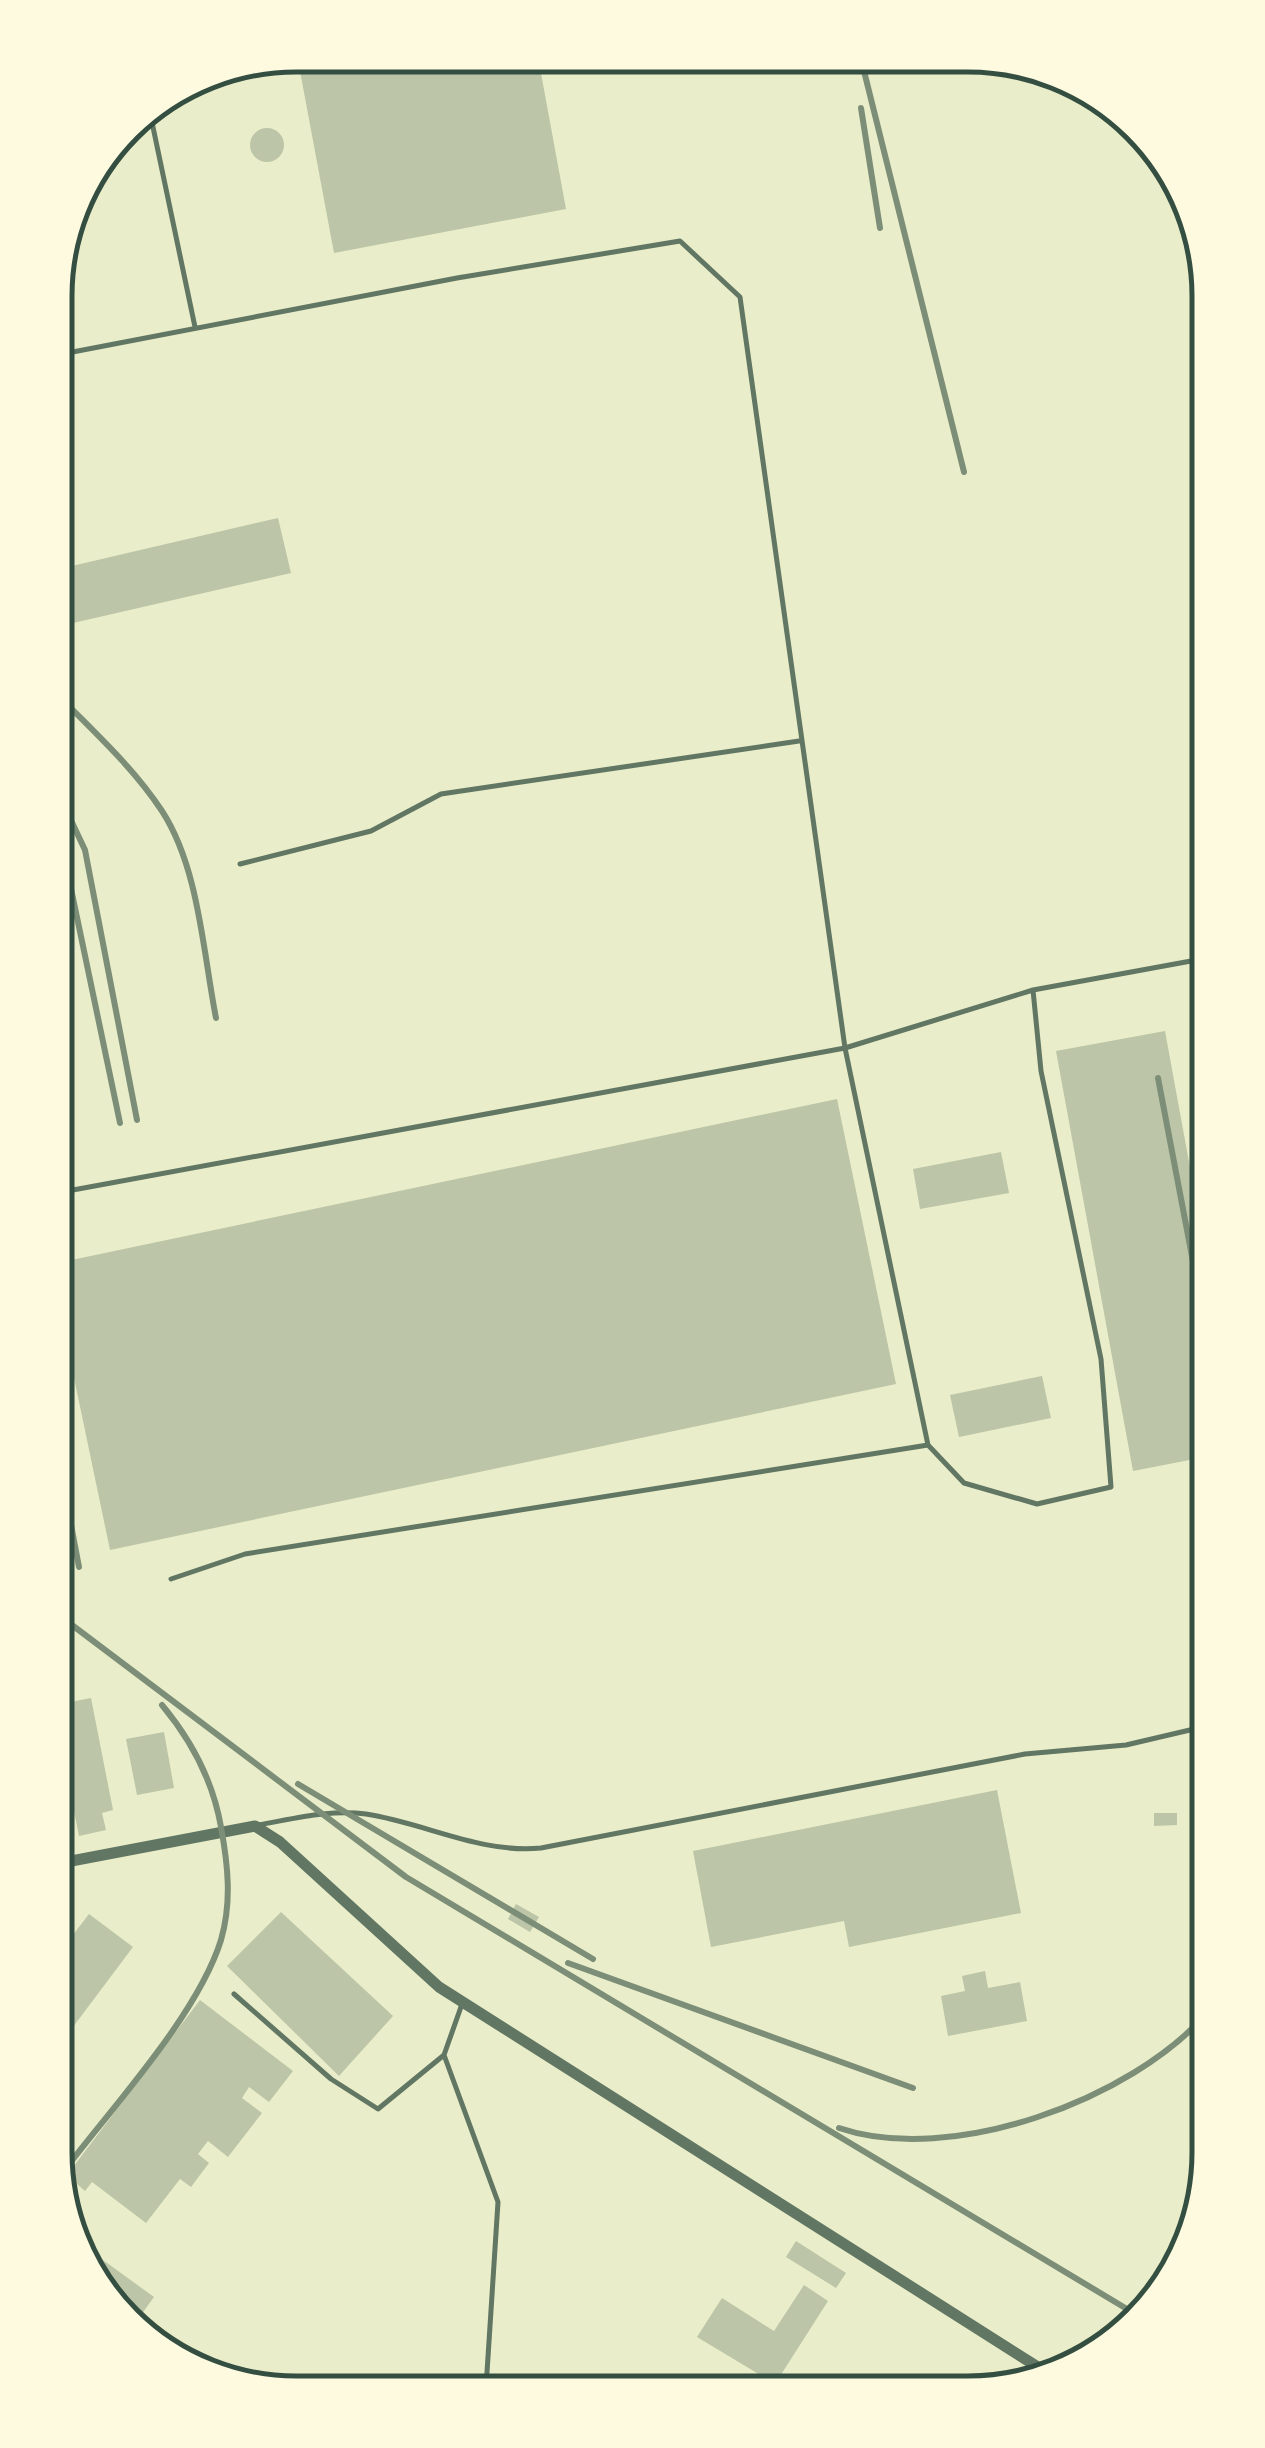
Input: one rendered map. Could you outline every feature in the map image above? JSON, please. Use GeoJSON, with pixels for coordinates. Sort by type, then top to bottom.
{"type":"FeatureCollection","features":[{"type":"Feature","properties":{"kind":"street"},"geometry":{"type":"LineString","coordinates":[[72,1861],[254,1826],[280,1842],[439,1987],[462,2003],[1035,2365]]}},
{"type":"Feature","properties":{"kind":"lane"},"geometry":{"type":"LineString","coordinates":[[153,125],[195,326]]}},
{"type":"Feature","properties":{"kind":"lane"},"geometry":{"type":"LineString","coordinates":[[72,353],[195,326],[680,241],[740,297],[845,1048],[928,1445],[964,1484],[1038,1504],[1111,1487],[1101,1359],[1041,1071],[1033,990]]}},
{"type":"Feature","properties":{"kind":"lane"},"geometry":{"type":"LineString","coordinates":[[240,864],[371,832],[442,794],[800,741]]}},
{"type":"Feature","properties":{"kind":"lane"},"geometry":{"type":"LineString","coordinates":[[72,1190],[845,1048],[1033,990],[1192,962]]}},
{"type":"Feature","properties":{"kind":"lane"},"geometry":{"type":"LineString","coordinates":[[171,1580],[245,1554],[928,1445]]}},
{"type":"Feature","properties":{"kind":"lane"},"geometry":{"type":"LineString","coordinates":[[254,1826],[318,1815],[362,1814],[491,1846],[541,1848],[1026,1754],[1126,1745],[1192,1730]]}},
{"type":"Feature","properties":{"kind":"lane"},"geometry":{"type":"LineString","coordinates":[[234,1994],[330,2079],[378,2108],[444,2054],[462,2003]]}},
{"type":"Feature","properties":{"kind":"lane"},"geometry":{"type":"LineString","coordinates":[[444,2054],[498,2202],[487,2376]]}},
{"type":"Feature","properties":{"kind":"building"},"geometry":{"type":"Polygon","coordinates":[[[300,73],[541,73],[566,209],[334,253],[300,73]]]}},
{"type":"Feature","properties":{"kind":"building"},"geometry":{"type":"Polygon","coordinates":[[[267,128],[279,133],[284,145],[279,157],[267,162],[255,157],[250,145],[255,133],[267,128]]]}},
{"type":"Feature","properties":{"kind":"building"},"geometry":{"type":"Polygon","coordinates":[[[278,518],[291,573],[72,623],[72,566],[278,518]]]}},
{"type":"Feature","properties":{"kind":"building"},"geometry":{"type":"Polygon","coordinates":[[[1165,1031],[1192,1178],[1192,1460],[1133,1471],[1056,1051],[1165,1031]]]}},
{"type":"Feature","properties":{"kind":"building"},"geometry":{"type":"Polygon","coordinates":[[[837,1099],[896,1384],[110,1550],[72,1368],[72,1260],[837,1099]]]}},
{"type":"Feature","properties":{"kind":"building"},"geometry":{"type":"Polygon","coordinates":[[[1001,1152],[1009,1193],[920,1209],[913,1169],[1001,1152]]]}},
{"type":"Feature","properties":{"kind":"building"},"geometry":{"type":"Polygon","coordinates":[[[1042,1376],[1051,1418],[959,1437],[950,1395],[1042,1376]]]}},
{"type":"Feature","properties":{"kind":"building"},"geometry":{"type":"Polygon","coordinates":[[[91,1698],[113,1810],[102,1813],[106,1830],[79,1836],[72,1801],[72,1702],[91,1698]]]}},
{"type":"Feature","properties":{"kind":"building"},"geometry":{"type":"Polygon","coordinates":[[[164,1732],[174,1788],[137,1795],[126,1739],[164,1732]]]}},
{"type":"Feature","properties":{"kind":"building"},"geometry":{"type":"Polygon","coordinates":[[[997,1790],[1021,1913],[849,1947],[844,1921],[711,1947],[693,1851],[997,1790]]]}},
{"type":"Feature","properties":{"kind":"building"},"geometry":{"type":"Polygon","coordinates":[[[1154,1813],[1177,1813],[1177,1825],[1154,1826],[1154,1813]]]}},
{"type":"Feature","properties":{"kind":"building"},"geometry":{"type":"Polygon","coordinates":[[[516,1904],[539,1917],[530,1932],[508,1919],[516,1904]]]}},
{"type":"Feature","properties":{"kind":"building"},"geometry":{"type":"Polygon","coordinates":[[[281,1912],[393,2016],[339,2076],[227,1966],[281,1912]]]}},
{"type":"Feature","properties":{"kind":"building"},"geometry":{"type":"Polygon","coordinates":[[[89,1914],[133,1947],[72,2028],[72,1936],[89,1914]]]}},
{"type":"Feature","properties":{"kind":"building"},"geometry":{"type":"Polygon","coordinates":[[[985,1971],[988,1988],[1020,1982],[1027,2021],[948,2036],[941,1996],[965,1991],[962,1976],[985,1971]]]}},
{"type":"Feature","properties":{"kind":"building"},"geometry":{"type":"Polygon","coordinates":[[[200,2000],[293,2071],[269,2102],[249,2087],[242,2098],[262,2113],[228,2157],[208,2141],[198,2154],[209,2163],[191,2187],[180,2179],[146,2223],[92,2182],[85,2191],[74,2181],[73,2167],[200,2000]]]}},
{"type":"Feature","properties":{"kind":"building"},"geometry":{"type":"Polygon","coordinates":[[[796,2241],[846,2273],[836,2288],[786,2257],[796,2241]]]}},
{"type":"Feature","properties":{"kind":"building"},"geometry":{"type":"Polygon","coordinates":[[[100,2258],[154,2297],[142,2313],[100,2258]]]}},
{"type":"Feature","properties":{"kind":"building"},"geometry":{"type":"Polygon","coordinates":[[[804,2285],[828,2301],[780,2376],[762,2376],[697,2337],[722,2298],[774,2331],[804,2285]]]}},
{"type":"Feature","properties":{"kind":"railway"},"geometry":{"type":"LineString","coordinates":[[864,72],[964,472]]}},
{"type":"Feature","properties":{"kind":"railway"},"geometry":{"type":"LineString","coordinates":[[861,108],[880,228]]}},
{"type":"Feature","properties":{"kind":"railway"},"geometry":{"type":"LineString","coordinates":[[72,709],[139,780],[174,834],[192,884],[216,1018]]}},
{"type":"Feature","properties":{"kind":"railway"},"geometry":{"type":"LineString","coordinates":[[72,822],[85,850],[137,1120]]}},
{"type":"Feature","properties":{"kind":"railway"},"geometry":{"type":"LineString","coordinates":[[72,893],[120,1123]]}},
{"type":"Feature","properties":{"kind":"railway"},"geometry":{"type":"LineString","coordinates":[[1158,1078],[1192,1256]]}},
{"type":"Feature","properties":{"kind":"railway"},"geometry":{"type":"LineString","coordinates":[[72,1530],[79,1567]]}},
{"type":"Feature","properties":{"kind":"railway"},"geometry":{"type":"LineString","coordinates":[[72,1625],[406,1877],[1127,2309]]}},
{"type":"Feature","properties":{"kind":"railway"},"geometry":{"type":"LineString","coordinates":[[73,2160],[175,2028],[210,1968],[224,1926],[227,1869],[213,1794],[200,1762],[162,1705]]}},
{"type":"Feature","properties":{"kind":"railway"},"geometry":{"type":"LineString","coordinates":[[298,1784],[593,1959]]}},
{"type":"Feature","properties":{"kind":"railway"},"geometry":{"type":"LineString","coordinates":[[568,1963],[913,2088]]}},
{"type":"Feature","properties":{"kind":"railway"},"geometry":{"type":"LineString","coordinates":[[839,2128],[884,2138],[933,2138],[985,2131],[1037,2117],[1134,2073],[1192,2028]]}}]}
